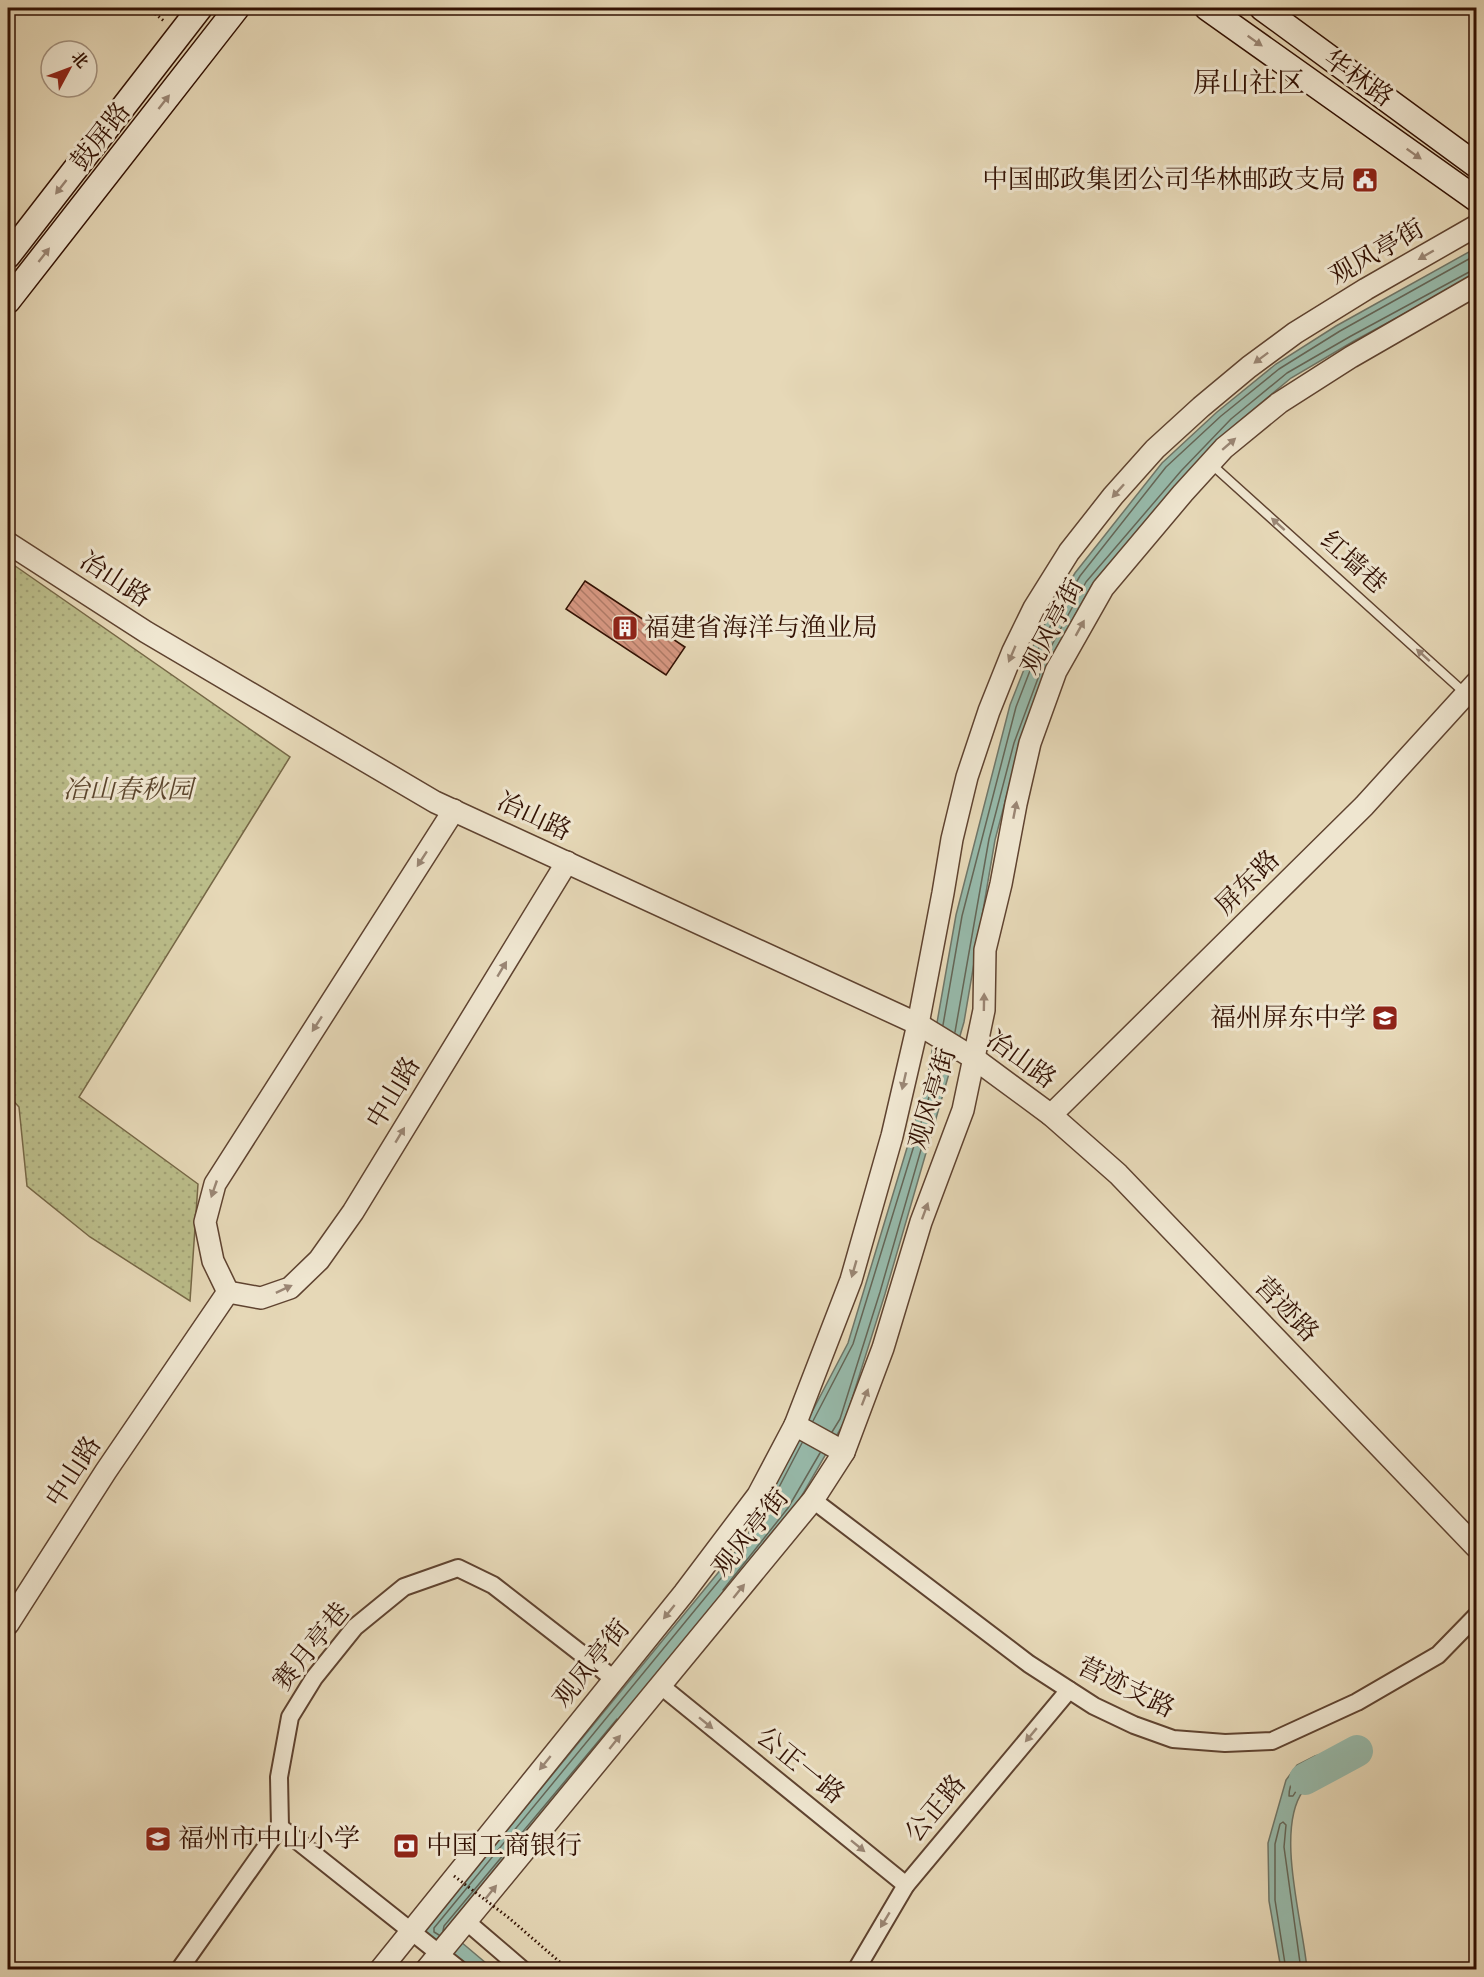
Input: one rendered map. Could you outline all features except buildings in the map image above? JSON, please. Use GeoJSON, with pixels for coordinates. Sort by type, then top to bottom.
{"type":"FeatureCollection","features":[{"type":"Feature","properties":{"kind":"main road","name":"鼓屏路"},"geometry":{"type":"LineString","coordinates":[[8,256],[200,8]]}},
{"type":"Feature","properties":{"kind":"main road","name":"鼓屏路"},"geometry":{"type":"LineString","coordinates":[[8,301],[237,8]]}},
{"type":"Feature","properties":{"kind":"main road","name":"华林路"},"geometry":{"type":"LineString","coordinates":[[1207,8],[1473,196]]}},
{"type":"Feature","properties":{"kind":"main road","name":"华林路"},"geometry":{"type":"LineString","coordinates":[[1262,8],[1476,165]]}},
{"type":"Feature","properties":{"kind":"street","name":"观风亭街"},"geometry":{"type":"LineString","coordinates":[[795,1425],[851,1280],[892,1136],[918,1024],[952,839],[967,777],[989,711],[1013,651],[1034,608],[1069,552],[1113,496],[1155,449],[1201,407],[1295,333],[1476,226]]}},
{"type":"Feature","properties":{"kind":"street","name":"观风亭街"},"geometry":{"type":"LineString","coordinates":[[426,1970],[813,1500],[844,1452],[883,1348],[921,1222],[963,1110],[984,1010],[984,950],[1001,884],[1030,743],[1056,671],[1103,588],[1182,493],[1224,448],[1279,403],[1352,357],[1476,285]]}},
{"type":"Feature","properties":{"kind":"street","name":"冶山路"},"geometry":{"type":"LineString","coordinates":[[8,543],[146,632],[435,802],[918,1024],[975,1059],[1051,1115]]}},
{"type":"Feature","properties":{"kind":"street","name":"屏东路"},"geometry":{"type":"LineString","coordinates":[[1051,1115],[1364,806],[1471,688]]}},
{"type":"Feature","properties":{"kind":"street"},"geometry":{"type":"LineString","coordinates":[[228,1292],[213,1261],[205,1222],[214,1184],[454,810]]}},
{"type":"Feature","properties":{"kind":"street","name":"中山路"},"geometry":{"type":"LineString","coordinates":[[8,1624],[106,1471],[228,1292],[261,1298],[290,1288],[319,1260],[353,1212],[567,862]]}},
{"type":"Feature","properties":{"kind":"street","name":"营迹路"},"geometry":{"type":"LineString","coordinates":[[1051,1115],[1118,1174],[1476,1546]]}},
{"type":"Feature","properties":{"kind":"street"},"geometry":{"type":"LineString","coordinates":[[795,1425],[844,1452]]}},
{"type":"Feature","properties":{"kind":"street","name":"观凤亭街"},"geometry":{"type":"LineString","coordinates":[[380,1970],[684,1593],[758,1495],[795,1425]]}},
{"type":"Feature","properties":{"kind":"street","name":"营迹支路"},"geometry":{"type":"LineString","coordinates":[[813,1500],[1029,1664],[1094,1706],[1134,1725],[1173,1739],[1225,1743],[1272,1741],[1357,1702],[1438,1655],[1476,1617]]}},
{"type":"Feature","properties":{"kind":"street","name":"赛月亭巷"},"geometry":{"type":"LineString","coordinates":[[280,1827],[279,1777],[290,1717],[314,1678],[355,1627],[404,1587],[458,1568],[493,1585],[614,1679]]}},
{"type":"Feature","properties":{"kind":"street","name":"公正一路"},"geometry":{"type":"LineString","coordinates":[[661,1686],[906,1885]]}},
{"type":"Feature","properties":{"kind":"street","name":"公正路"},"geometry":{"type":"LineString","coordinates":[[856,1970],[906,1885],[1069,1690]]}},
{"type":"Feature","properties":{"kind":"street"},"geometry":{"type":"LineString","coordinates":[[179,1970],[280,1827],[460,1970]]}},
{"type":"Feature","properties":{"kind":"street"},"geometry":{"type":"LineString","coordinates":[[467,1922],[524,1970]]}},
{"type":"Feature","properties":{"kind":"lane","name":"红墙巷"},"geometry":{"type":"LineString","coordinates":[[1210,463],[1471,688]]}},
{"type":"Feature","properties":{"kind":"path"},"geometry":{"type":"LineString","coordinates":[[454,1876],[509,1918],[569,1970]]}},
{"type":"Feature","properties":{"kind":"green space","name":"冶山春秋园"},"geometry":{"type":"Polygon","coordinates":[[[8,561],[290,757],[79,1097],[198,1184],[190,1301],[90,1237],[27,1186],[19,1107],[8,1095],[8,561]]]}},
{"type":"Feature","properties":{"kind":"water"},"geometry":{"type":"Polygon","coordinates":[[[1476,248],[1476,275],[1291,378],[1236,424],[1185,475],[1092,585],[1052,656],[1020,745],[995,840],[964,1022],[885,1294],[845,1421],[793,1511],[448,1931],[493,1969],[469,1969],[424,1931],[745,1540],[848,1343],[926,1085],[956,915],[1010,705],[1036,639],[1075,573],[1162,463],[1217,412],[1276,364],[1336,326],[1476,248]]]}},
{"type":"Feature","properties":{"kind":"water"},"geometry":{"type":"Polygon","coordinates":[[[1340,1749],[1348,1768],[1312,1782],[1303,1791],[1295,1808],[1291,1829],[1291,1852],[1307,1969],[1281,1969],[1269,1901],[1268,1843],[1286,1780],[1297,1765],[1315,1756],[1340,1749]]]}},
{"type":"Feature","properties":{"kind":"waterway"},"geometry":{"type":"LineString","coordinates":[[1305,1779],[1357,1751]]}},
{"type":"Feature","properties":{"kind":"place","name":"中国邮政集团公司华林邮政支局"},"geometry":{"type":"Point","coordinates":[1365,180]}},
{"type":"Feature","properties":{"kind":"place","name":"福建省海洋与渔业局"},"geometry":{"type":"Point","coordinates":[625,628]}},
{"type":"Feature","properties":{"kind":"place","name":"福州屏东中学"},"geometry":{"type":"Point","coordinates":[1385,1018]}},
{"type":"Feature","properties":{"kind":"place","name":"福州市中山小学"},"geometry":{"type":"Point","coordinates":[158,1839]}},
{"type":"Feature","properties":{"kind":"place","name":"中国工商银行"},"geometry":{"type":"Point","coordinates":[406,1846]}},
{"type":"Feature","properties":{"kind":"district","name":"屏山社区"},"geometry":{"type":"Point","coordinates":[1249,83]}}]}
